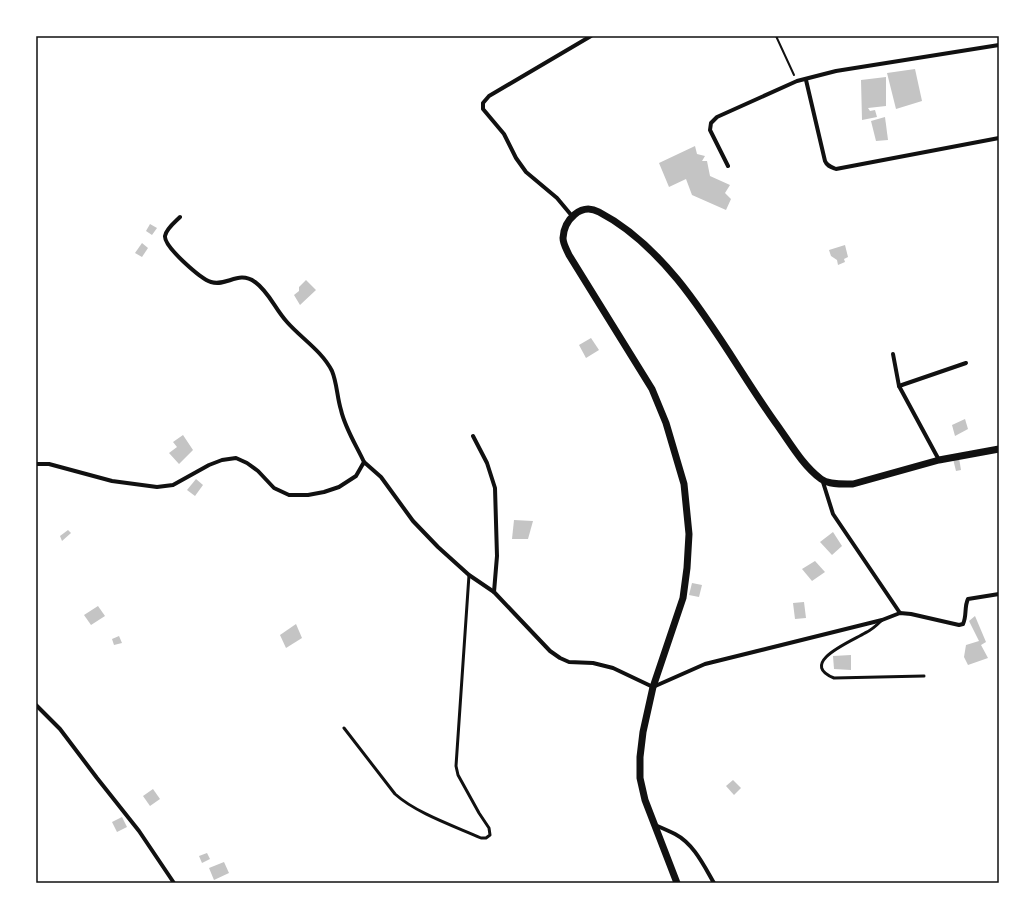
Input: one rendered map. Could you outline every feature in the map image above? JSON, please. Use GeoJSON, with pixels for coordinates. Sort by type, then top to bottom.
{"type":"FeatureCollection","features":[{"type":"Feature","properties":{"kind":"street"},"geometry":{"type":"LineString","coordinates":[[572,216],[557,198],[526,172],[516,158],[504,134],[483,109],[483,103],[489,96],[591,36]]}},
{"type":"Feature","properties":{"kind":"street"},"geometry":{"type":"LineString","coordinates":[[728,166],[710,130],[711,123],[716,117],[797,82],[836,71],[999,45]]}},
{"type":"Feature","properties":{"kind":"street"},"geometry":{"type":"LineString","coordinates":[[806,80],[825,161],[827,165],[836,169],[999,138]]}},
{"type":"Feature","properties":{"kind":"street"},"geometry":{"type":"LineString","coordinates":[[677,883],[645,800],[640,778],[640,756],[643,732],[653,687],[683,598],[688,568],[689,534],[684,484],[666,423],[652,388],[569,255],[563,240],[565,227],[572,216],[584,209],[593,208],[608,216],[639,238],[672,274],[702,312],[754,393],[804,462],[822,479],[840,484],[853,484],[939,460],[999,449]]}},
{"type":"Feature","properties":{"kind":"street"},"geometry":{"type":"LineString","coordinates":[[180,217],[167,231],[165,237],[167,243],[181,259],[204,279],[212,283],[242,277],[254,281],[264,289],[286,321],[320,355],[332,371],[341,411],[364,462],[381,477],[413,521],[438,547],[469,575],[494,592],[550,651],[560,658],[569,662],[602,665],[613,668],[653,687],[705,664],[882,620],[900,613],[911,614],[959,626],[963,624],[966,619],[966,604],[968,599],[999,594]]}},
{"type":"Feature","properties":{"kind":"street"},"geometry":{"type":"LineString","coordinates":[[893,354],[899,386],[939,460]]}},
{"type":"Feature","properties":{"kind":"street"},"geometry":{"type":"LineString","coordinates":[[899,386],[966,363]]}},
{"type":"Feature","properties":{"kind":"street"},"geometry":{"type":"LineString","coordinates":[[473,436],[487,463],[495,488],[497,556],[494,592]]}},
{"type":"Feature","properties":{"kind":"street"},"geometry":{"type":"LineString","coordinates":[[36,464],[49,464],[112,481],[157,487],[173,485],[208,465],[222,460],[236,458],[247,463],[258,471],[274,488],[289,495],[308,495],[339,487],[356,476],[364,462]]}},
{"type":"Feature","properties":{"kind":"street"},"geometry":{"type":"LineString","coordinates":[[822,479],[833,514],[900,613]]}},
{"type":"Feature","properties":{"kind":"street"},"geometry":{"type":"LineString","coordinates":[[36,705],[60,729],[139,831],[174,883]]}},
{"type":"Feature","properties":{"kind":"street"},"geometry":{"type":"LineString","coordinates":[[655,825],[676,835],[689,845],[714,883]]}},
{"type":"Feature","properties":{"kind":"lane"},"geometry":{"type":"LineString","coordinates":[[344,728],[395,794],[403,801],[481,838],[486,838],[490,835],[489,828],[458,775],[456,766],[469,575]]}},
{"type":"Feature","properties":{"kind":"lane"},"geometry":{"type":"LineString","coordinates":[[882,620],[866,633],[831,652],[825,657],[822,664],[822,669],[834,678],[924,676]]}},
{"type":"Feature","properties":{"kind":"path"},"geometry":{"type":"LineString","coordinates":[[776,36],[797,82]]}},
{"type":"Feature","properties":{"kind":"building"},"geometry":{"type":"Polygon","coordinates":[[[915,69],[922,101],[896,109],[887,73],[915,69]]]}},
{"type":"Feature","properties":{"kind":"building"},"geometry":{"type":"Polygon","coordinates":[[[886,77],[886,106],[868,108],[870,111],[875,110],[877,117],[862,120],[861,80],[886,77]]]}},
{"type":"Feature","properties":{"kind":"building"},"geometry":{"type":"Polygon","coordinates":[[[885,117],[888,140],[876,141],[871,121],[885,117]]]}},
{"type":"Feature","properties":{"kind":"building"},"geometry":{"type":"Polygon","coordinates":[[[695,146],[697,154],[705,156],[702,161],[707,161],[710,176],[730,185],[725,193],[731,199],[726,210],[692,195],[686,179],[669,187],[659,163],[695,146]]]}},
{"type":"Feature","properties":{"kind":"building"},"geometry":{"type":"Polygon","coordinates":[[[150,224],[157,228],[152,235],[146,231],[150,224]]]}},
{"type":"Feature","properties":{"kind":"building"},"geometry":{"type":"Polygon","coordinates":[[[142,243],[148,248],[142,257],[135,253],[142,243]]]}},
{"type":"Feature","properties":{"kind":"building"},"geometry":{"type":"Polygon","coordinates":[[[845,245],[848,257],[844,259],[845,262],[838,265],[837,260],[831,256],[829,250],[845,245]]]}},
{"type":"Feature","properties":{"kind":"building"},"geometry":{"type":"Polygon","coordinates":[[[306,280],[316,290],[300,305],[294,295],[299,291],[299,287],[306,280]]]}},
{"type":"Feature","properties":{"kind":"building"},"geometry":{"type":"Polygon","coordinates":[[[591,338],[599,350],[586,358],[579,345],[591,338]]]}},
{"type":"Feature","properties":{"kind":"building"},"geometry":{"type":"Polygon","coordinates":[[[965,419],[968,429],[955,436],[952,425],[965,419]]]}},
{"type":"Feature","properties":{"kind":"building"},"geometry":{"type":"Polygon","coordinates":[[[183,435],[193,450],[179,464],[169,453],[177,447],[173,442],[183,435]]]}},
{"type":"Feature","properties":{"kind":"building"},"geometry":{"type":"Polygon","coordinates":[[[959,458],[961,470],[956,471],[953,459],[959,458]]]}},
{"type":"Feature","properties":{"kind":"building"},"geometry":{"type":"Polygon","coordinates":[[[196,479],[203,485],[195,496],[187,490],[196,479]]]}},
{"type":"Feature","properties":{"kind":"building"},"geometry":{"type":"Polygon","coordinates":[[[514,520],[533,521],[528,539],[512,539],[514,520]]]}},
{"type":"Feature","properties":{"kind":"building"},"geometry":{"type":"Polygon","coordinates":[[[68,530],[71,533],[62,541],[60,536],[68,530]]]}},
{"type":"Feature","properties":{"kind":"building"},"geometry":{"type":"Polygon","coordinates":[[[833,532],[842,546],[832,555],[820,542],[833,532]]]}},
{"type":"Feature","properties":{"kind":"building"},"geometry":{"type":"Polygon","coordinates":[[[815,561],[825,572],[812,581],[802,569],[815,561]]]}},
{"type":"Feature","properties":{"kind":"building"},"geometry":{"type":"Polygon","coordinates":[[[692,583],[702,585],[699,597],[689,595],[692,583]]]}},
{"type":"Feature","properties":{"kind":"building"},"geometry":{"type":"Polygon","coordinates":[[[804,602],[806,618],[795,619],[793,603],[804,602]]]}},
{"type":"Feature","properties":{"kind":"building"},"geometry":{"type":"Polygon","coordinates":[[[98,606],[105,616],[91,625],[84,615],[98,606]]]}},
{"type":"Feature","properties":{"kind":"building"},"geometry":{"type":"Polygon","coordinates":[[[975,616],[986,642],[981,645],[988,658],[968,665],[964,657],[966,645],[979,641],[969,621],[975,616]]]}},
{"type":"Feature","properties":{"kind":"building"},"geometry":{"type":"Polygon","coordinates":[[[296,624],[302,638],[286,648],[280,635],[296,624]]]}},
{"type":"Feature","properties":{"kind":"building"},"geometry":{"type":"Polygon","coordinates":[[[119,636],[122,643],[114,645],[112,639],[119,636]]]}},
{"type":"Feature","properties":{"kind":"building"},"geometry":{"type":"Polygon","coordinates":[[[851,655],[851,670],[834,669],[833,656],[851,655]]]}},
{"type":"Feature","properties":{"kind":"building"},"geometry":{"type":"Polygon","coordinates":[[[733,780],[741,788],[734,795],[726,786],[733,780]]]}},
{"type":"Feature","properties":{"kind":"building"},"geometry":{"type":"Polygon","coordinates":[[[153,789],[160,799],[150,806],[143,796],[153,789]]]}},
{"type":"Feature","properties":{"kind":"building"},"geometry":{"type":"Polygon","coordinates":[[[122,817],[127,827],[117,832],[112,822],[122,817]]]}},
{"type":"Feature","properties":{"kind":"building"},"geometry":{"type":"Polygon","coordinates":[[[207,853],[210,859],[202,863],[199,856],[207,853]]]}},
{"type":"Feature","properties":{"kind":"building"},"geometry":{"type":"Polygon","coordinates":[[[224,862],[229,873],[214,880],[209,868],[224,862]]]}}]}
